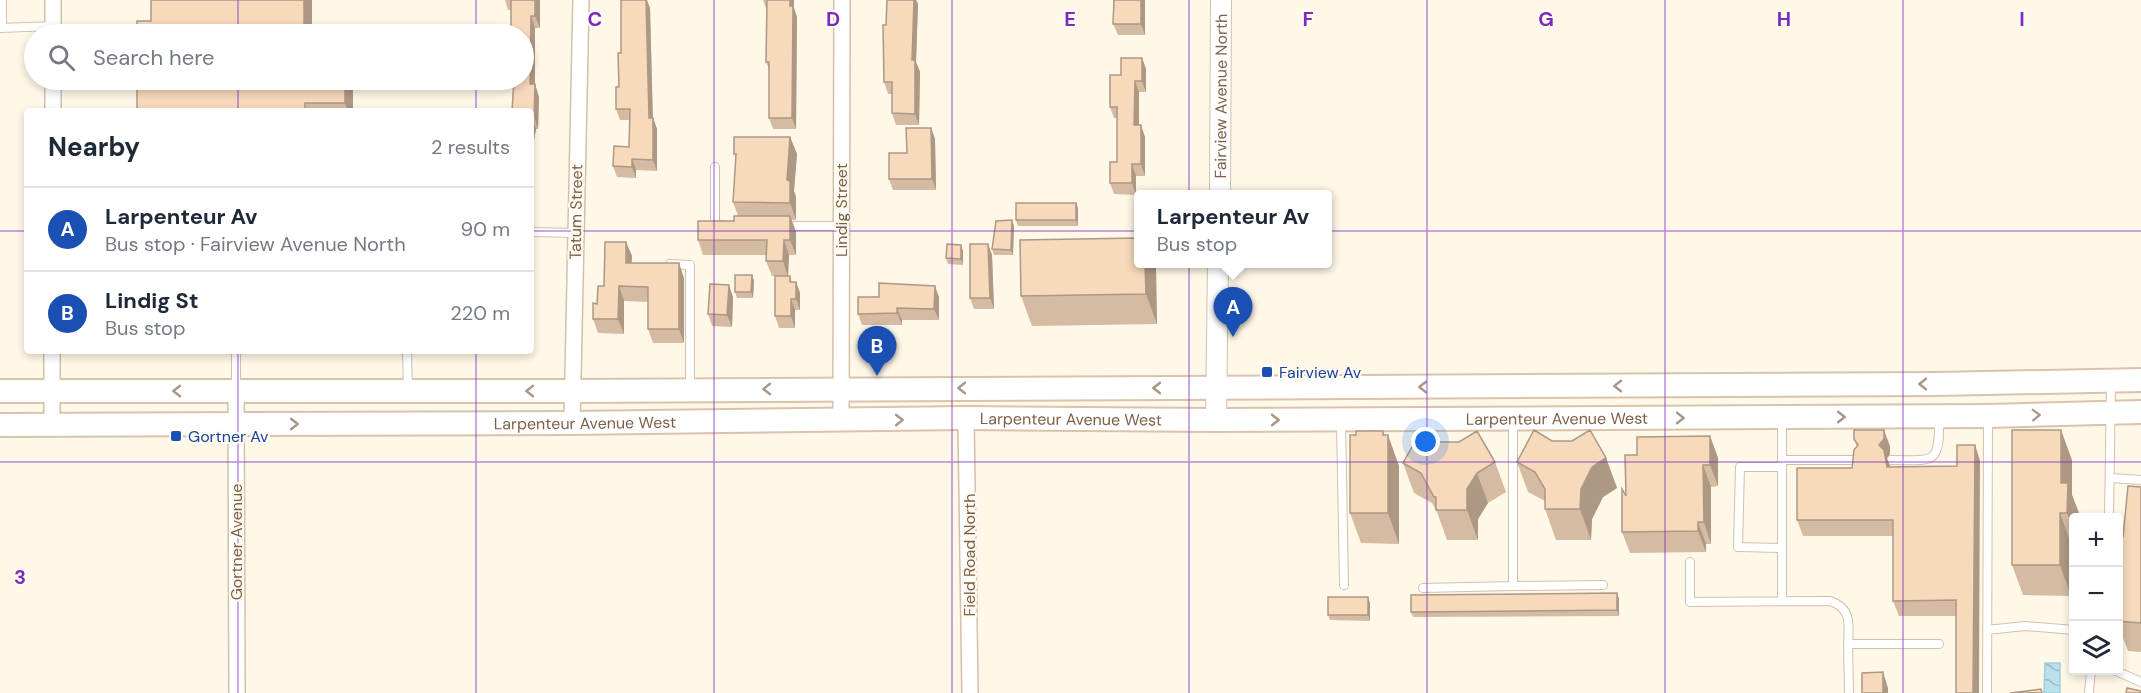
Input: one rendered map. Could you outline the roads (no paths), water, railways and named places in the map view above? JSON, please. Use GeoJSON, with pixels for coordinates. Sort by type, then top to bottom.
{"type":"FeatureCollection","features":[{"type":"Feature","properties":{"kind":"main road","name":"Larpenteur Avenue West"},"geometry":{"type":"LineString","coordinates":[[0,391],[1216,388],[1782,385],[2141,380]]}},
{"type":"Feature","properties":{"kind":"main road"},"geometry":{"type":"LineString","coordinates":[[1782,385],[1782,418]]}},
{"type":"Feature","properties":{"kind":"main road","name":"Larpenteur Avenue West"},"geometry":{"type":"LineString","coordinates":[[0,425],[572,423],[966,418],[1341,420],[1988,417],[2141,412]]}},
{"type":"Feature","properties":{"kind":"street"},"geometry":{"type":"LineString","coordinates":[[53,0],[53,24]]}},
{"type":"Feature","properties":{"kind":"street","name":"Tatum Street"},"geometry":{"type":"LineString","coordinates":[[572,423],[581,0]]}},
{"type":"Feature","properties":{"kind":"street","name":"Lindig Street"},"geometry":{"type":"LineString","coordinates":[[841,421],[842,0]]}},
{"type":"Feature","properties":{"kind":"street","name":"Fairview Avenue North"},"geometry":{"type":"LineString","coordinates":[[1220,190],[1221,0]]}},
{"type":"Feature","properties":{"kind":"street"},"geometry":{"type":"LineString","coordinates":[[53,90],[53,108]]}},
{"type":"Feature","properties":{"kind":"street"},"geometry":{"type":"LineString","coordinates":[[1216,420],[1218,268]]}},
{"type":"Feature","properties":{"kind":"street"},"geometry":{"type":"LineString","coordinates":[[52,354],[52,424]]}},
{"type":"Feature","properties":{"kind":"street","name":"Gortner Avenue"},"geometry":{"type":"LineString","coordinates":[[236,391],[237,693]]}},
{"type":"Feature","properties":{"kind":"street","name":"Field Road North"},"geometry":{"type":"LineString","coordinates":[[966,418],[970,693]]}},
{"type":"Feature","properties":{"kind":"lane"},"geometry":{"type":"LineString","coordinates":[[2,0],[1,28],[24,29]]}},
{"type":"Feature","properties":{"kind":"lane"},"geometry":{"type":"LineString","coordinates":[[715,167],[715,225],[726,225]]}},
{"type":"Feature","properties":{"kind":"lane"},"geometry":{"type":"LineString","coordinates":[[772,226],[841,226]]}},
{"type":"Feature","properties":{"kind":"lane"},"geometry":{"type":"LineString","coordinates":[[534,232],[576,232]]}},
{"type":"Feature","properties":{"kind":"lane"},"geometry":{"type":"LineString","coordinates":[[662,264],[690,265],[690,390]]}},
{"type":"Feature","properties":{"kind":"lane"},"geometry":{"type":"LineString","coordinates":[[236,354],[236,391]]}},
{"type":"Feature","properties":{"kind":"lane"},"geometry":{"type":"LineString","coordinates":[[407,354],[408,391]]}},
{"type":"Feature","properties":{"kind":"lane"},"geometry":{"type":"LineString","coordinates":[[2109,513],[2111,380]]}},
{"type":"Feature","properties":{"kind":"lane"},"geometry":{"type":"LineString","coordinates":[[1891,460],[1925,460],[1935,455],[1939,447],[1939,417]]}},
{"type":"Feature","properties":{"kind":"lane"},"geometry":{"type":"LineString","coordinates":[[1987,693],[1988,417]]}},
{"type":"Feature","properties":{"kind":"lane"},"geometry":{"type":"LineString","coordinates":[[1782,418],[1782,601]]}},
{"type":"Feature","properties":{"kind":"lane"},"geometry":{"type":"LineString","coordinates":[[1513,419],[1513,586]]}},
{"type":"Feature","properties":{"kind":"lane"},"geometry":{"type":"LineString","coordinates":[[1341,420],[1344,585]]}},
{"type":"Feature","properties":{"kind":"lane"},"geometry":{"type":"LineString","coordinates":[[1782,548],[1738,547],[1740,467],[1858,460]]}},
{"type":"Feature","properties":{"kind":"lane"},"geometry":{"type":"LineString","coordinates":[[2111,477],[2141,480]]}},
{"type":"Feature","properties":{"kind":"lane"},"geometry":{"type":"LineString","coordinates":[[1690,562],[1690,602],[1830,601],[1840,604],[1849,618],[1849,693]]}},
{"type":"Feature","properties":{"kind":"lane"},"geometry":{"type":"LineString","coordinates":[[1423,588],[1603,585]]}},
{"type":"Feature","properties":{"kind":"lane"},"geometry":{"type":"LineString","coordinates":[[1987,630],[2025,626],[2069,630]]}},
{"type":"Feature","properties":{"kind":"lane"},"geometry":{"type":"LineString","coordinates":[[1848,644],[1939,644]]}},
{"type":"Feature","properties":{"kind":"lane"},"geometry":{"type":"LineString","coordinates":[[2123,674],[2141,682]]}},
{"type":"Feature","properties":{"kind":"lane"},"geometry":{"type":"LineString","coordinates":[[2089,693],[2091,675]]}},
{"type":"Feature","properties":{"kind":"water"},"geometry":{"type":"Polygon","coordinates":[[[2045,663],[2060,663],[2060,693],[2044,693],[2045,663]]]}},
{"type":"Feature","properties":{"kind":"place","name":"Larpenteur Av"},"geometry":{"type":"Point","coordinates":[1233,337]}},
{"type":"Feature","properties":{"kind":"place","name":"Fairview Av"},"geometry":{"type":"Point","coordinates":[1267,372]}},
{"type":"Feature","properties":{"kind":"place","name":"Lindig St"},"geometry":{"type":"Point","coordinates":[877,376]}},
{"type":"Feature","properties":{"kind":"place","name":"Gortner Av"},"geometry":{"type":"Point","coordinates":[176,436]}}]}
